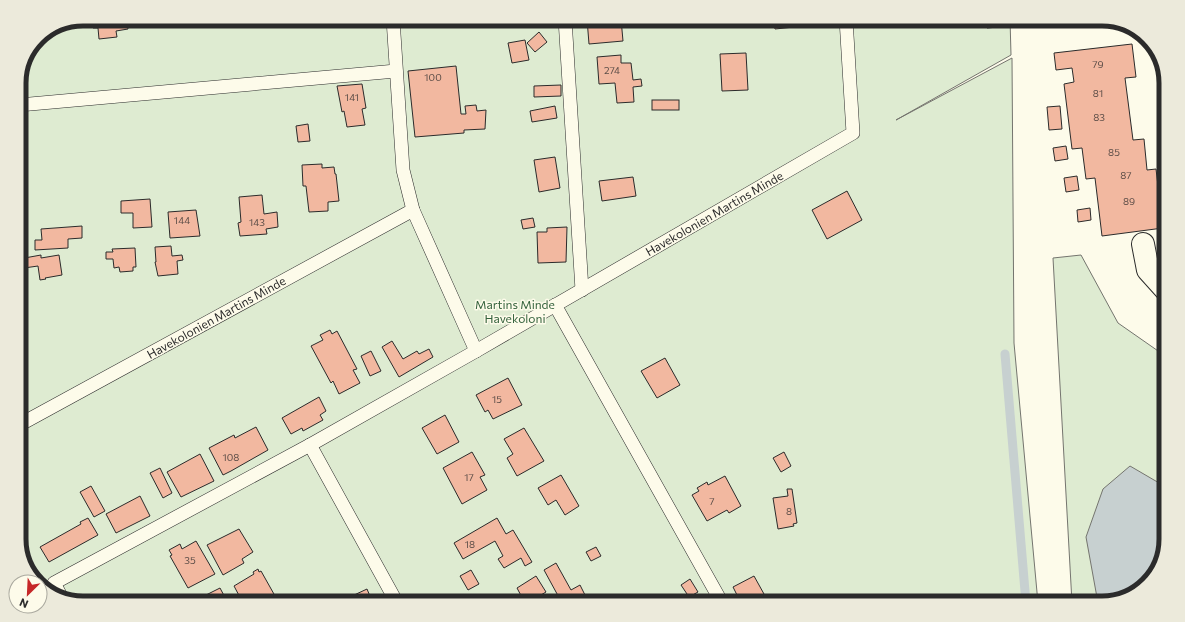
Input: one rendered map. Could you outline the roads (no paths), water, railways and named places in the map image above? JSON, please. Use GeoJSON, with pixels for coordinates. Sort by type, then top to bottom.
{"type":"FeatureCollection","features":[{"type":"Feature","properties":{"kind":"street"},"geometry":{"type":"LineString","coordinates":[[1143,244],[1148,270],[1159,282]]}},
{"type":"Feature","properties":{"kind":"lane"},"geometry":{"type":"LineString","coordinates":[[393,26],[404,170],[413,210],[476,351]]}},
{"type":"Feature","properties":{"kind":"lane"},"geometry":{"type":"LineString","coordinates":[[566,26],[582,290]]}},
{"type":"Feature","properties":{"kind":"lane","name":"Havekolonien Martins Minde"},"geometry":{"type":"LineString","coordinates":[[57,590],[54,584],[310,445],[853,133],[846,26]]}},
{"type":"Feature","properties":{"kind":"lane"},"geometry":{"type":"LineString","coordinates":[[26,104],[396,71]]}},
{"type":"Feature","properties":{"kind":"lane","name":"Havekolonien Martins Minde"},"geometry":{"type":"LineString","coordinates":[[26,421],[413,210]]}},
{"type":"Feature","properties":{"kind":"lane"},"geometry":{"type":"LineString","coordinates":[[555,305],[718,596]]}},
{"type":"Feature","properties":{"kind":"lane"},"geometry":{"type":"LineString","coordinates":[[310,445],[393,596]]}},
{"type":"Feature","properties":{"kind":"waterway"},"geometry":{"type":"LineString","coordinates":[[1005,354],[1025,596]]}},
{"type":"Feature","properties":{"kind":"park label","name":"Martins Minde Havekoloni"},"geometry":{"type":"Point","coordinates":[515,311]}}]}
